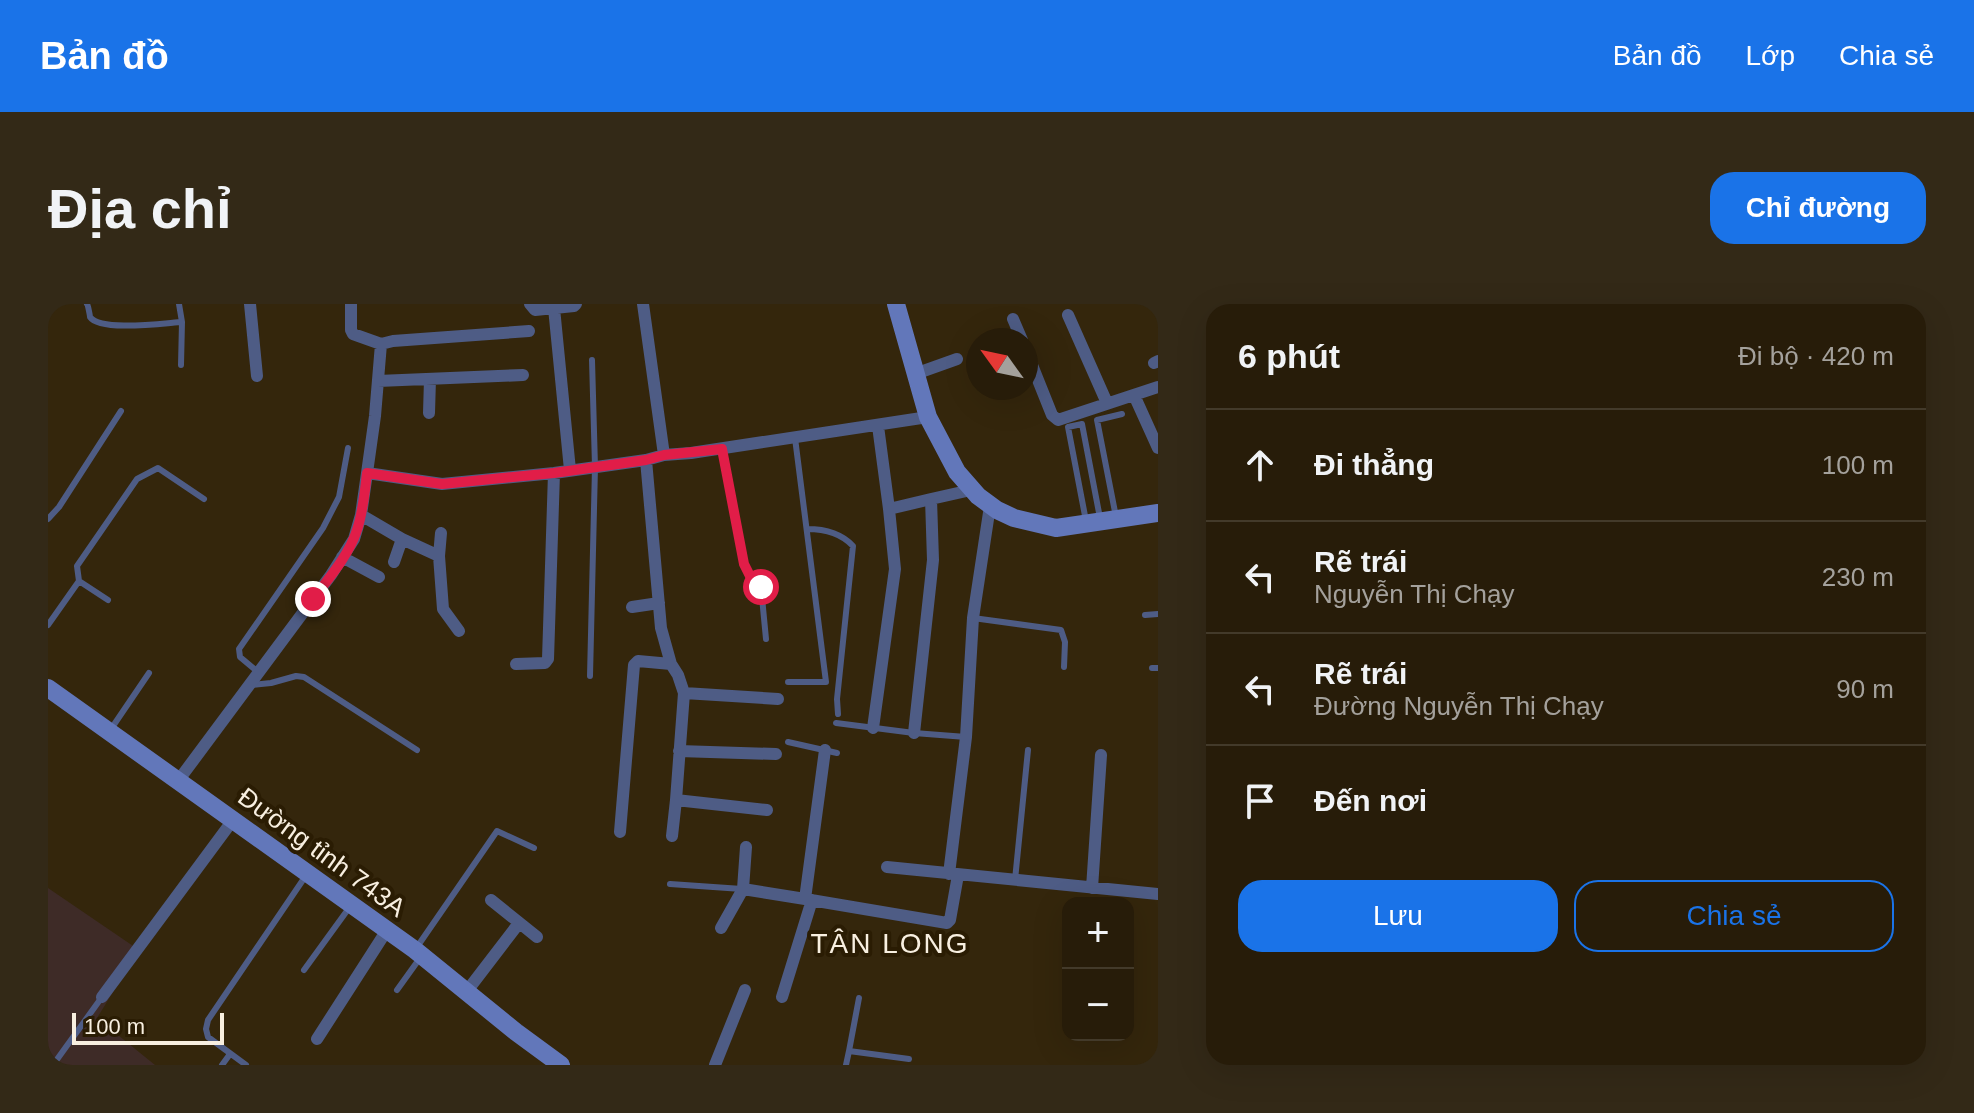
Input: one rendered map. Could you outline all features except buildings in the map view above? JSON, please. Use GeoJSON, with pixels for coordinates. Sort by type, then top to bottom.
{"type":"FeatureCollection","features":[{"type":"Feature","properties":{"kind":"main road"},"geometry":{"type":"LineString","coordinates":[[896,304],[928,417],[957,472],[971,490],[990,506],[1014,518],[1056,528],[1158,513]]}},
{"type":"Feature","properties":{"kind":"main road","name":"Đường tỉnh 743A"},"geometry":{"type":"LineString","coordinates":[[48,688],[418,952],[561,1065]]}},
{"type":"Feature","properties":{"kind":"street"},"geometry":{"type":"LineString","coordinates":[[250,304],[257,376]]}},
{"type":"Feature","properties":{"kind":"street"},"geometry":{"type":"LineString","coordinates":[[351,304],[353,334],[381,344],[529,331]]}},
{"type":"Feature","properties":{"kind":"street"},"geometry":{"type":"LineString","coordinates":[[530,304],[535,310],[576,304]]}},
{"type":"Feature","properties":{"kind":"street"},"geometry":{"type":"LineString","coordinates":[[643,304],[664,455]]}},
{"type":"Feature","properties":{"kind":"street"},"geometry":{"type":"LineString","coordinates":[[554,308],[570,470]]}},
{"type":"Feature","properties":{"kind":"street"},"geometry":{"type":"LineString","coordinates":[[1068,315],[1107,403]]}},
{"type":"Feature","properties":{"kind":"street"},"geometry":{"type":"LineString","coordinates":[[1013,319],[1017,328]]}},
{"type":"Feature","properties":{"kind":"street"},"geometry":{"type":"LineString","coordinates":[[178,781],[354,539],[367,473],[381,344]]}},
{"type":"Feature","properties":{"kind":"street"},"geometry":{"type":"LineString","coordinates":[[915,374],[957,359]]}},
{"type":"Feature","properties":{"kind":"street"},"geometry":{"type":"LineString","coordinates":[[378,381],[523,375]]}},
{"type":"Feature","properties":{"kind":"street"},"geometry":{"type":"LineString","coordinates":[[429,413],[430,379]]}},
{"type":"Feature","properties":{"kind":"street"},"geometry":{"type":"LineString","coordinates":[[1038,380],[1052,415],[1058,420],[1158,387]]}},
{"type":"Feature","properties":{"kind":"street"},"geometry":{"type":"LineString","coordinates":[[1134,395],[1158,448]]}},
{"type":"Feature","properties":{"kind":"street"},"geometry":{"type":"LineString","coordinates":[[367,473],[442,484],[554,473],[928,417]]}},
{"type":"Feature","properties":{"kind":"street"},"geometry":{"type":"LineString","coordinates":[[873,728],[895,569],[878,426]]}},
{"type":"Feature","properties":{"kind":"street"},"geometry":{"type":"LineString","coordinates":[[646,460],[661,628],[671,664],[684,693],[672,836]]}},
{"type":"Feature","properties":{"kind":"street"},"geometry":{"type":"LineString","coordinates":[[516,664],[545,663],[548,659],[554,473]]}},
{"type":"Feature","properties":{"kind":"street"},"geometry":{"type":"LineString","coordinates":[[889,509],[971,490]]}},
{"type":"Feature","properties":{"kind":"street"},"geometry":{"type":"LineString","coordinates":[[914,733],[933,560],[931,499]]}},
{"type":"Feature","properties":{"kind":"street"},"geometry":{"type":"LineString","coordinates":[[743,889],[947,923],[950,920],[973,618],[990,506]]}},
{"type":"Feature","properties":{"kind":"street"},"geometry":{"type":"LineString","coordinates":[[361,515],[439,556]]}},
{"type":"Feature","properties":{"kind":"street"},"geometry":{"type":"LineString","coordinates":[[441,533],[439,556],[443,609],[459,631]]}},
{"type":"Feature","properties":{"kind":"street"},"geometry":{"type":"LineString","coordinates":[[394,562],[402,539]]}},
{"type":"Feature","properties":{"kind":"street"},"geometry":{"type":"LineString","coordinates":[[342,557],[379,577]]}},
{"type":"Feature","properties":{"kind":"street"},"geometry":{"type":"LineString","coordinates":[[632,607],[659,603]]}},
{"type":"Feature","properties":{"kind":"street"},"geometry":{"type":"LineString","coordinates":[[620,832],[634,665],[638,661],[671,664]]}},
{"type":"Feature","properties":{"kind":"street"},"geometry":{"type":"LineString","coordinates":[[684,693],[778,699]]}},
{"type":"Feature","properties":{"kind":"street"},"geometry":{"type":"LineString","coordinates":[[679,751],[776,754]]}},
{"type":"Feature","properties":{"kind":"street"},"geometry":{"type":"LineString","coordinates":[[782,997],[808,899],[831,751]]}},
{"type":"Feature","properties":{"kind":"street"},"geometry":{"type":"LineString","coordinates":[[1092,888],[1101,755]]}},
{"type":"Feature","properties":{"kind":"street"},"geometry":{"type":"LineString","coordinates":[[676,800],[767,810]]}},
{"type":"Feature","properties":{"kind":"street"},"geometry":{"type":"LineString","coordinates":[[102,997],[233,820]]}},
{"type":"Feature","properties":{"kind":"street"},"geometry":{"type":"LineString","coordinates":[[721,928],[743,889],[746,847]]}},
{"type":"Feature","properties":{"kind":"street"},"geometry":{"type":"LineString","coordinates":[[887,867],[1158,894]]}},
{"type":"Feature","properties":{"kind":"street"},"geometry":{"type":"LineString","coordinates":[[491,900],[537,937]]}},
{"type":"Feature","properties":{"kind":"street"},"geometry":{"type":"LineString","coordinates":[[467,991],[519,923]]}},
{"type":"Feature","properties":{"kind":"street"},"geometry":{"type":"LineString","coordinates":[[317,1039],[387,930]]}},
{"type":"Feature","properties":{"kind":"street"},"geometry":{"type":"LineString","coordinates":[[715,1065],[745,990]]}},
{"type":"Feature","properties":{"kind":"lane"},"geometry":{"type":"LineString","coordinates":[[87,304],[90,317],[103,324],[182,322]]}},
{"type":"Feature","properties":{"kind":"lane"},"geometry":{"type":"LineString","coordinates":[[179,304],[182,322],[181,365]]}},
{"type":"Feature","properties":{"kind":"lane"},"geometry":{"type":"LineString","coordinates":[[590,676],[595,467],[592,360]]}},
{"type":"Feature","properties":{"kind":"lane"},"geometry":{"type":"LineString","coordinates":[[48,519],[121,411]]}},
{"type":"Feature","properties":{"kind":"lane"},"geometry":{"type":"LineString","coordinates":[[1102,522],[1068,427],[1122,414]]}},
{"type":"Feature","properties":{"kind":"lane"},"geometry":{"type":"LineString","coordinates":[[1097,420],[1102,522]]}},
{"type":"Feature","properties":{"kind":"lane"},"geometry":{"type":"LineString","coordinates":[[1082,424],[1102,522]]}},
{"type":"Feature","properties":{"kind":"lane"},"geometry":{"type":"LineString","coordinates":[[795,438],[826,682]]}},
{"type":"Feature","properties":{"kind":"lane"},"geometry":{"type":"LineString","coordinates":[[258,672],[240,657],[239,649],[323,528],[339,497],[348,448]]}},
{"type":"Feature","properties":{"kind":"lane"},"geometry":{"type":"LineString","coordinates":[[722,449],[744,564],[761,587],[766,639]]}},
{"type":"Feature","properties":{"kind":"lane"},"geometry":{"type":"LineString","coordinates":[[48,625],[79,581],[77,566],[137,479],[158,468],[204,499]]}},
{"type":"Feature","properties":{"kind":"lane"},"geometry":{"type":"LineString","coordinates":[[807,529],[823,529],[853,546],[838,714]]}},
{"type":"Feature","properties":{"kind":"lane"},"geometry":{"type":"LineString","coordinates":[[79,581],[108,600]]}},
{"type":"Feature","properties":{"kind":"lane"},"geometry":{"type":"LineString","coordinates":[[1145,615],[1158,614]]}},
{"type":"Feature","properties":{"kind":"lane"},"geometry":{"type":"LineString","coordinates":[[973,618],[1061,630],[1065,642],[1064,667]]}},
{"type":"Feature","properties":{"kind":"lane"},"geometry":{"type":"LineString","coordinates":[[109,732],[149,673]]}},
{"type":"Feature","properties":{"kind":"lane"},"geometry":{"type":"LineString","coordinates":[[248,685],[304,677],[417,750]]}},
{"type":"Feature","properties":{"kind":"lane"},"geometry":{"type":"LineString","coordinates":[[788,682],[839,683]]}},
{"type":"Feature","properties":{"kind":"lane"},"geometry":{"type":"LineString","coordinates":[[836,723],[966,737]]}},
{"type":"Feature","properties":{"kind":"lane"},"geometry":{"type":"LineString","coordinates":[[788,742],[831,751]]}},
{"type":"Feature","properties":{"kind":"lane"},"geometry":{"type":"LineString","coordinates":[[1015,880],[1028,750]]}},
{"type":"Feature","properties":{"kind":"lane"},"geometry":{"type":"LineString","coordinates":[[397,990],[418,952],[497,831],[534,848]]}},
{"type":"Feature","properties":{"kind":"lane"},"geometry":{"type":"LineString","coordinates":[[246,1065],[208,1037],[208,1020],[308,873]]}},
{"type":"Feature","properties":{"kind":"lane"},"geometry":{"type":"LineString","coordinates":[[670,884],[743,889]]}},
{"type":"Feature","properties":{"kind":"lane"},"geometry":{"type":"LineString","coordinates":[[304,970],[352,904]]}},
{"type":"Feature","properties":{"kind":"lane"},"geometry":{"type":"LineString","coordinates":[[53,1065],[102,997]]}},
{"type":"Feature","properties":{"kind":"lane"},"geometry":{"type":"LineString","coordinates":[[846,1065],[859,998]]}},
{"type":"Feature","properties":{"kind":"lane"},"geometry":{"type":"LineString","coordinates":[[849,1051],[909,1059]]}},
{"type":"Feature","properties":{"kind":"lane"},"geometry":{"type":"LineString","coordinates":[[222,1065],[230,1054]]}},
{"type":"Feature","properties":{"kind":"shaded area"},"geometry":{"type":"Polygon","coordinates":[[[48,888],[139,950],[97,1018],[155,1065],[48,1065],[48,888]]]}},
{"type":"Feature","properties":{"kind":"district","name":"TÂN LONG"},"geometry":{"type":"Point","coordinates":[890,943]}},
{"type":"Feature","properties":{"kind":"route"},"geometry":{"type":"LineString","coordinates":[[313,599],[357,532],[367,473],[442,484],[554,473],[722,449],[744,564],[761,587]]}}]}
